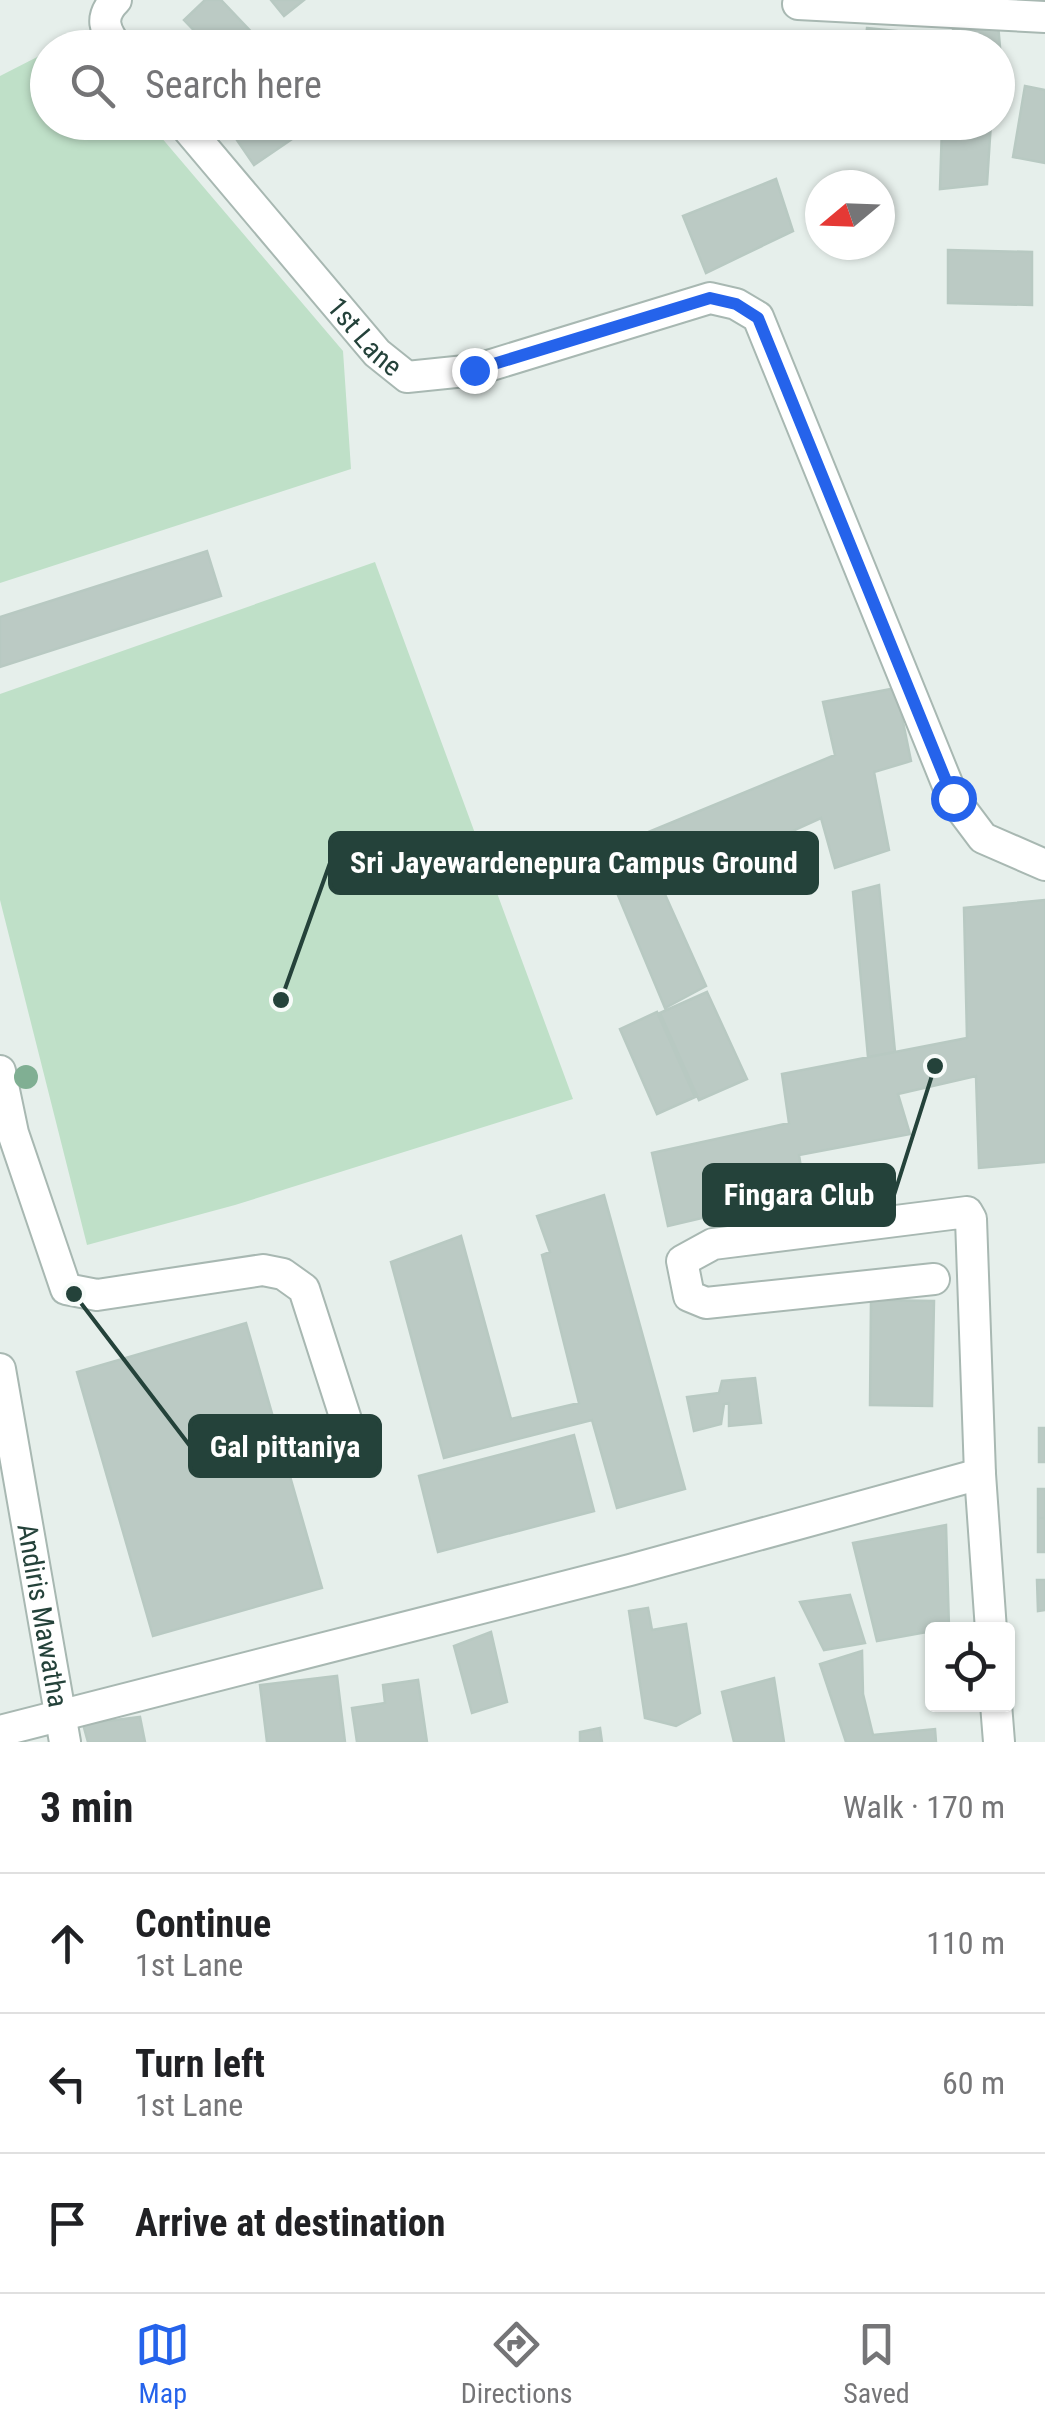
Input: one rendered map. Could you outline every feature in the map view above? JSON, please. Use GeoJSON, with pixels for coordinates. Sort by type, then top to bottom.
{"type":"FeatureCollection","features":[{"type":"Feature","properties":{"kind":"street"},"geometry":{"type":"LineString","coordinates":[[108,30],[104,24],[106,11],[116,0]]}},
{"type":"Feature","properties":{"kind":"street"},"geometry":{"type":"LineString","coordinates":[[798,4],[1045,18]]}},
{"type":"Feature","properties":{"kind":"street","name":"1st Lane"},"geometry":{"type":"LineString","coordinates":[[197,140],[376,353],[407,377],[474,370],[710,298],[736,304],[758,318],[953,798],[982,838],[1045,865]]}},
{"type":"Feature","properties":{"kind":"street"},"geometry":{"type":"LineString","coordinates":[[0,1071],[13,1133],[48,1249],[66,1289],[97,1295],[264,1270],[283,1274],[304,1289],[359,1460]]}},
{"type":"Feature","properties":{"kind":"street"},"geometry":{"type":"LineString","coordinates":[[934,1279],[706,1304],[688,1296],[682,1261],[713,1244],[967,1212],[971,1219],[980,1474],[990,1622]]}},
{"type":"Feature","properties":{"kind":"street","name":"Andiris Mawatha"},"geometry":{"type":"LineString","coordinates":[[0,1368],[62,1728]]}},
{"type":"Feature","properties":{"kind":"street"},"geometry":{"type":"LineString","coordinates":[[0,1731],[62,1728],[980,1474]]}},
{"type":"Feature","properties":{"kind":"street"},"geometry":{"type":"LineString","coordinates":[[997,1712],[999,1742]]}},
{"type":"Feature","properties":{"kind":"green space"},"geometry":{"type":"Polygon","coordinates":[[[30,61],[30,140],[163,140],[343,351],[351,469],[0,583],[0,76],[30,61]]]}},
{"type":"Feature","properties":{"kind":"green space"},"geometry":{"type":"Polygon","coordinates":[[[375,562],[573,1099],[235,1205],[87,1245],[0,900],[0,694],[375,562]]]}},
{"type":"Feature","properties":{"kind":"building"},"geometry":{"type":"Polygon","coordinates":[[[205,0],[221,0],[250,30],[194,30],[184,20],[205,0]]]}},
{"type":"Feature","properties":{"kind":"building"},"geometry":{"type":"Polygon","coordinates":[[[271,0],[304,0],[284,16],[271,0]]]}},
{"type":"Feature","properties":{"kind":"building"},"geometry":{"type":"Polygon","coordinates":[[[998,24],[999,30],[953,30],[998,24]]]}},
{"type":"Feature","properties":{"kind":"building"},"geometry":{"type":"Polygon","coordinates":[[[1025,86],[1045,90],[1045,163],[1013,157],[1025,86]]]}},
{"type":"Feature","properties":{"kind":"building"},"geometry":{"type":"Polygon","coordinates":[[[237,140],[291,140],[254,165],[237,140]]]}},
{"type":"Feature","properties":{"kind":"building"},"geometry":{"type":"Polygon","coordinates":[[[942,140],[990,140],[987,184],[940,189],[942,140]]]}},
{"type":"Feature","properties":{"kind":"building"},"geometry":{"type":"Polygon","coordinates":[[[776,179],[793,231],[706,273],[683,216],[776,179]]]}},
{"type":"Feature","properties":{"kind":"building"},"geometry":{"type":"Polygon","coordinates":[[[948,250],[1032,252],[1032,305],[948,303],[948,250]]]}},
{"type":"Feature","properties":{"kind":"building"},"geometry":{"type":"Polygon","coordinates":[[[207,551],[221,596],[0,667],[0,617],[207,551]]]}},
{"type":"Feature","properties":{"kind":"building"},"geometry":{"type":"Polygon","coordinates":[[[896,688],[911,761],[874,772],[889,850],[835,868],[821,818],[663,890],[706,986],[665,1008],[600,852],[835,755],[823,702],[896,688]]]}},
{"type":"Feature","properties":{"kind":"building"},"geometry":{"type":"Polygon","coordinates":[[[879,885],[895,1052],[868,1057],[853,892],[879,885]]]}},
{"type":"Feature","properties":{"kind":"building"},"geometry":{"type":"Polygon","coordinates":[[[1045,900],[1045,1162],[979,1168],[976,1076],[898,1094],[910,1134],[799,1155],[805,1194],[668,1226],[652,1153],[789,1123],[782,1074],[967,1038],[964,908],[1045,900]]]}},
{"type":"Feature","properties":{"kind":"building"},"geometry":{"type":"Polygon","coordinates":[[[707,992],[747,1079],[699,1100],[660,1013],[707,992]]]}},
{"type":"Feature","properties":{"kind":"building"},"geometry":{"type":"Polygon","coordinates":[[[657,1012],[695,1097],[657,1114],[620,1029],[657,1012]]]}},
{"type":"Feature","properties":{"kind":"building"},"geometry":{"type":"Polygon","coordinates":[[[604,1195],[685,1489],[617,1508],[592,1420],[444,1458],[391,1262],[461,1236],[511,1419],[579,1403],[542,1255],[550,1252],[537,1216],[604,1195]]]}},
{"type":"Feature","properties":{"kind":"building"},"geometry":{"type":"Polygon","coordinates":[[[871,1300],[934,1301],[932,1406],[870,1405],[871,1300]]]}},
{"type":"Feature","properties":{"kind":"building"},"geometry":{"type":"Polygon","coordinates":[[[246,1323],[322,1588],[153,1636],[77,1372],[246,1323]]]}},
{"type":"Feature","properties":{"kind":"building"},"geometry":{"type":"Polygon","coordinates":[[[755,1378],[761,1423],[729,1426],[729,1403],[724,1404],[721,1424],[694,1431],[687,1397],[719,1393],[722,1381],[755,1378]]]}},
{"type":"Feature","properties":{"kind":"building"},"geometry":{"type":"Polygon","coordinates":[[[1039,1428],[1045,1428],[1045,1462],[1039,1462],[1039,1428]]]}},
{"type":"Feature","properties":{"kind":"building"},"geometry":{"type":"Polygon","coordinates":[[[574,1435],[594,1511],[438,1552],[419,1476],[574,1435]]]}},
{"type":"Feature","properties":{"kind":"building"},"geometry":{"type":"Polygon","coordinates":[[[1038,1489],[1045,1489],[1045,1518],[1038,1518],[1038,1489]]]}},
{"type":"Feature","properties":{"kind":"building"},"geometry":{"type":"Polygon","coordinates":[[[1038,1518],[1045,1518],[1045,1552],[1038,1552],[1038,1518]]]}},
{"type":"Feature","properties":{"kind":"building"},"geometry":{"type":"Polygon","coordinates":[[[946,1525],[949,1622],[925,1622],[925,1632],[877,1641],[853,1543],[946,1525]]]}},
{"type":"Feature","properties":{"kind":"building"},"geometry":{"type":"Polygon","coordinates":[[[1037,1580],[1045,1580],[1045,1610],[1038,1611],[1037,1580]]]}},
{"type":"Feature","properties":{"kind":"building"},"geometry":{"type":"Polygon","coordinates":[[[850,1595],[865,1643],[824,1650],[800,1602],[850,1595]]]}},
{"type":"Feature","properties":{"kind":"building"},"geometry":{"type":"Polygon","coordinates":[[[648,1608],[652,1630],[686,1624],[700,1713],[676,1726],[645,1718],[629,1611],[648,1608]]]}},
{"type":"Feature","properties":{"kind":"building"},"geometry":{"type":"Polygon","coordinates":[[[491,1632],[507,1702],[472,1713],[454,1646],[491,1632]]]}},
{"type":"Feature","properties":{"kind":"building"},"geometry":{"type":"Polygon","coordinates":[[[862,1651],[863,1694],[873,1735],[935,1729],[936,1742],[846,1742],[820,1664],[862,1651]]]}},
{"type":"Feature","properties":{"kind":"building"},"geometry":{"type":"Polygon","coordinates":[[[337,1676],[345,1742],[267,1742],[260,1685],[337,1676]]]}},
{"type":"Feature","properties":{"kind":"building"},"geometry":{"type":"Polygon","coordinates":[[[774,1678],[784,1742],[734,1742],[722,1692],[774,1678]]]}},
{"type":"Feature","properties":{"kind":"building"},"geometry":{"type":"Polygon","coordinates":[[[418,1680],[427,1742],[357,1742],[352,1708],[385,1703],[383,1685],[418,1680]]]}},
{"type":"Feature","properties":{"kind":"building"},"geometry":{"type":"Polygon","coordinates":[[[140,1717],[145,1742],[88,1742],[83,1724],[140,1717]]]}},
{"type":"Feature","properties":{"kind":"building"},"geometry":{"type":"Polygon","coordinates":[[[600,1728],[602,1742],[580,1742],[580,1732],[600,1728]]]}},
{"type":"Feature","properties":{"kind":"place","name":"Sri Jayewardenepura Campus Ground"},"geometry":{"type":"Point","coordinates":[281,1000]}},
{"type":"Feature","properties":{"kind":"place","name":"Fingara Club"},"geometry":{"type":"Point","coordinates":[935,1066]}},
{"type":"Feature","properties":{"kind":"place","name":"Gal pittaniya"},"geometry":{"type":"Point","coordinates":[74,1294]}},
{"type":"Feature","properties":{"kind":"route"},"geometry":{"type":"LineString","coordinates":[[474,370],[710,298],[736,304],[758,318],[953,798]]}}]}
